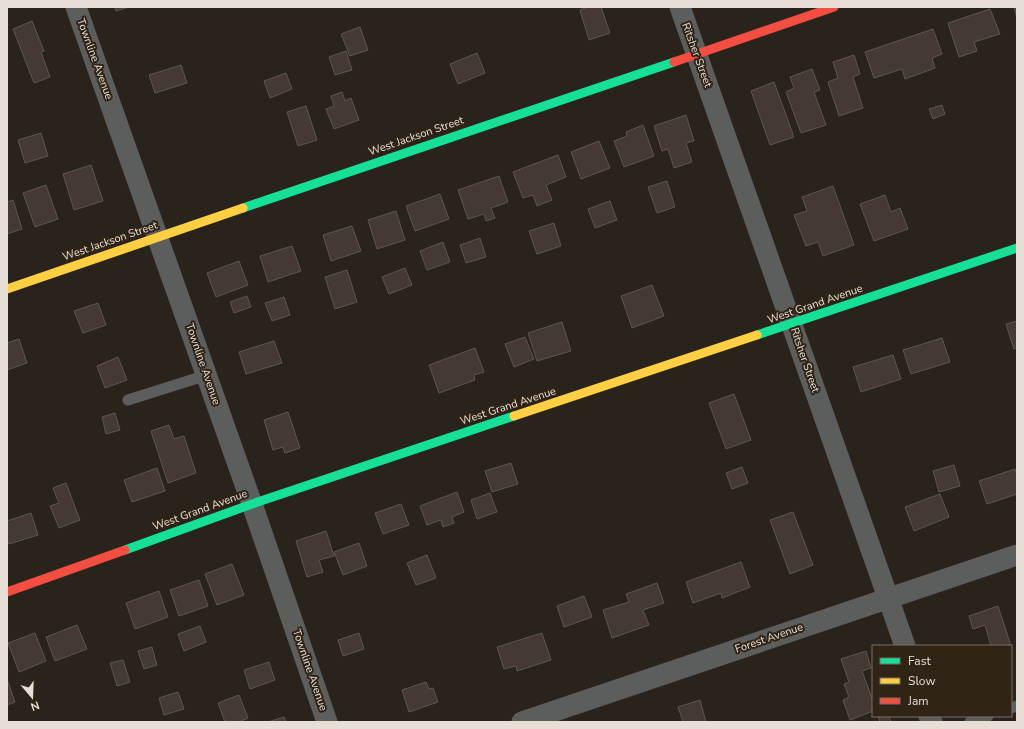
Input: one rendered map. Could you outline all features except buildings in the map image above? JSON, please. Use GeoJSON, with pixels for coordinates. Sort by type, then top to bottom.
{"type":"FeatureCollection","features":[{"type":"Feature","properties":{"kind":"street","name":"Townline Avenue"},"geometry":{"type":"LineString","coordinates":[[76,7],[207,375],[327,722]]}},
{"type":"Feature","properties":{"kind":"street","name":"Ritsher Street"},"geometry":{"type":"LineString","coordinates":[[680,7],[905,645]]}},
{"type":"Feature","properties":{"kind":"street","name":"West Jackson Street"},"geometry":{"type":"LineString","coordinates":[[7,289],[834,7]]}},
{"type":"Feature","properties":{"kind":"street","name":"West Grand Avenue"},"geometry":{"type":"LineString","coordinates":[[7,592],[252,504],[1017,248]]}},
{"type":"Feature","properties":{"kind":"street","name":"Forest Avenue"},"geometry":{"type":"LineString","coordinates":[[522,722],[1017,555]]}},
{"type":"Feature","properties":{"kind":"lane"},"geometry":{"type":"LineString","coordinates":[[128,400],[207,375]]}},
{"type":"Feature","properties":{"kind":"lane"},"geometry":{"type":"LineString","coordinates":[[970,722],[985,717]]}},
{"type":"Feature","properties":{"kind":"traffic: fast"},"geometry":{"type":"LineString","coordinates":[[243,208],[674,62]]}},
{"type":"Feature","properties":{"kind":"traffic: fast"},"geometry":{"type":"LineString","coordinates":[[757,335],[1017,248]]}},
{"type":"Feature","properties":{"kind":"traffic: fast"},"geometry":{"type":"LineString","coordinates":[[125,550],[252,504],[514,416]]}},
{"type":"Feature","properties":{"kind":"traffic: slow"},"geometry":{"type":"LineString","coordinates":[[7,289],[243,208]]}},
{"type":"Feature","properties":{"kind":"traffic: slow"},"geometry":{"type":"LineString","coordinates":[[514,416],[757,335]]}},
{"type":"Feature","properties":{"kind":"traffic: jam"},"geometry":{"type":"LineString","coordinates":[[674,62],[834,7]]}},
{"type":"Feature","properties":{"kind":"traffic: jam"},"geometry":{"type":"LineString","coordinates":[[7,592],[125,550]]}}]}
